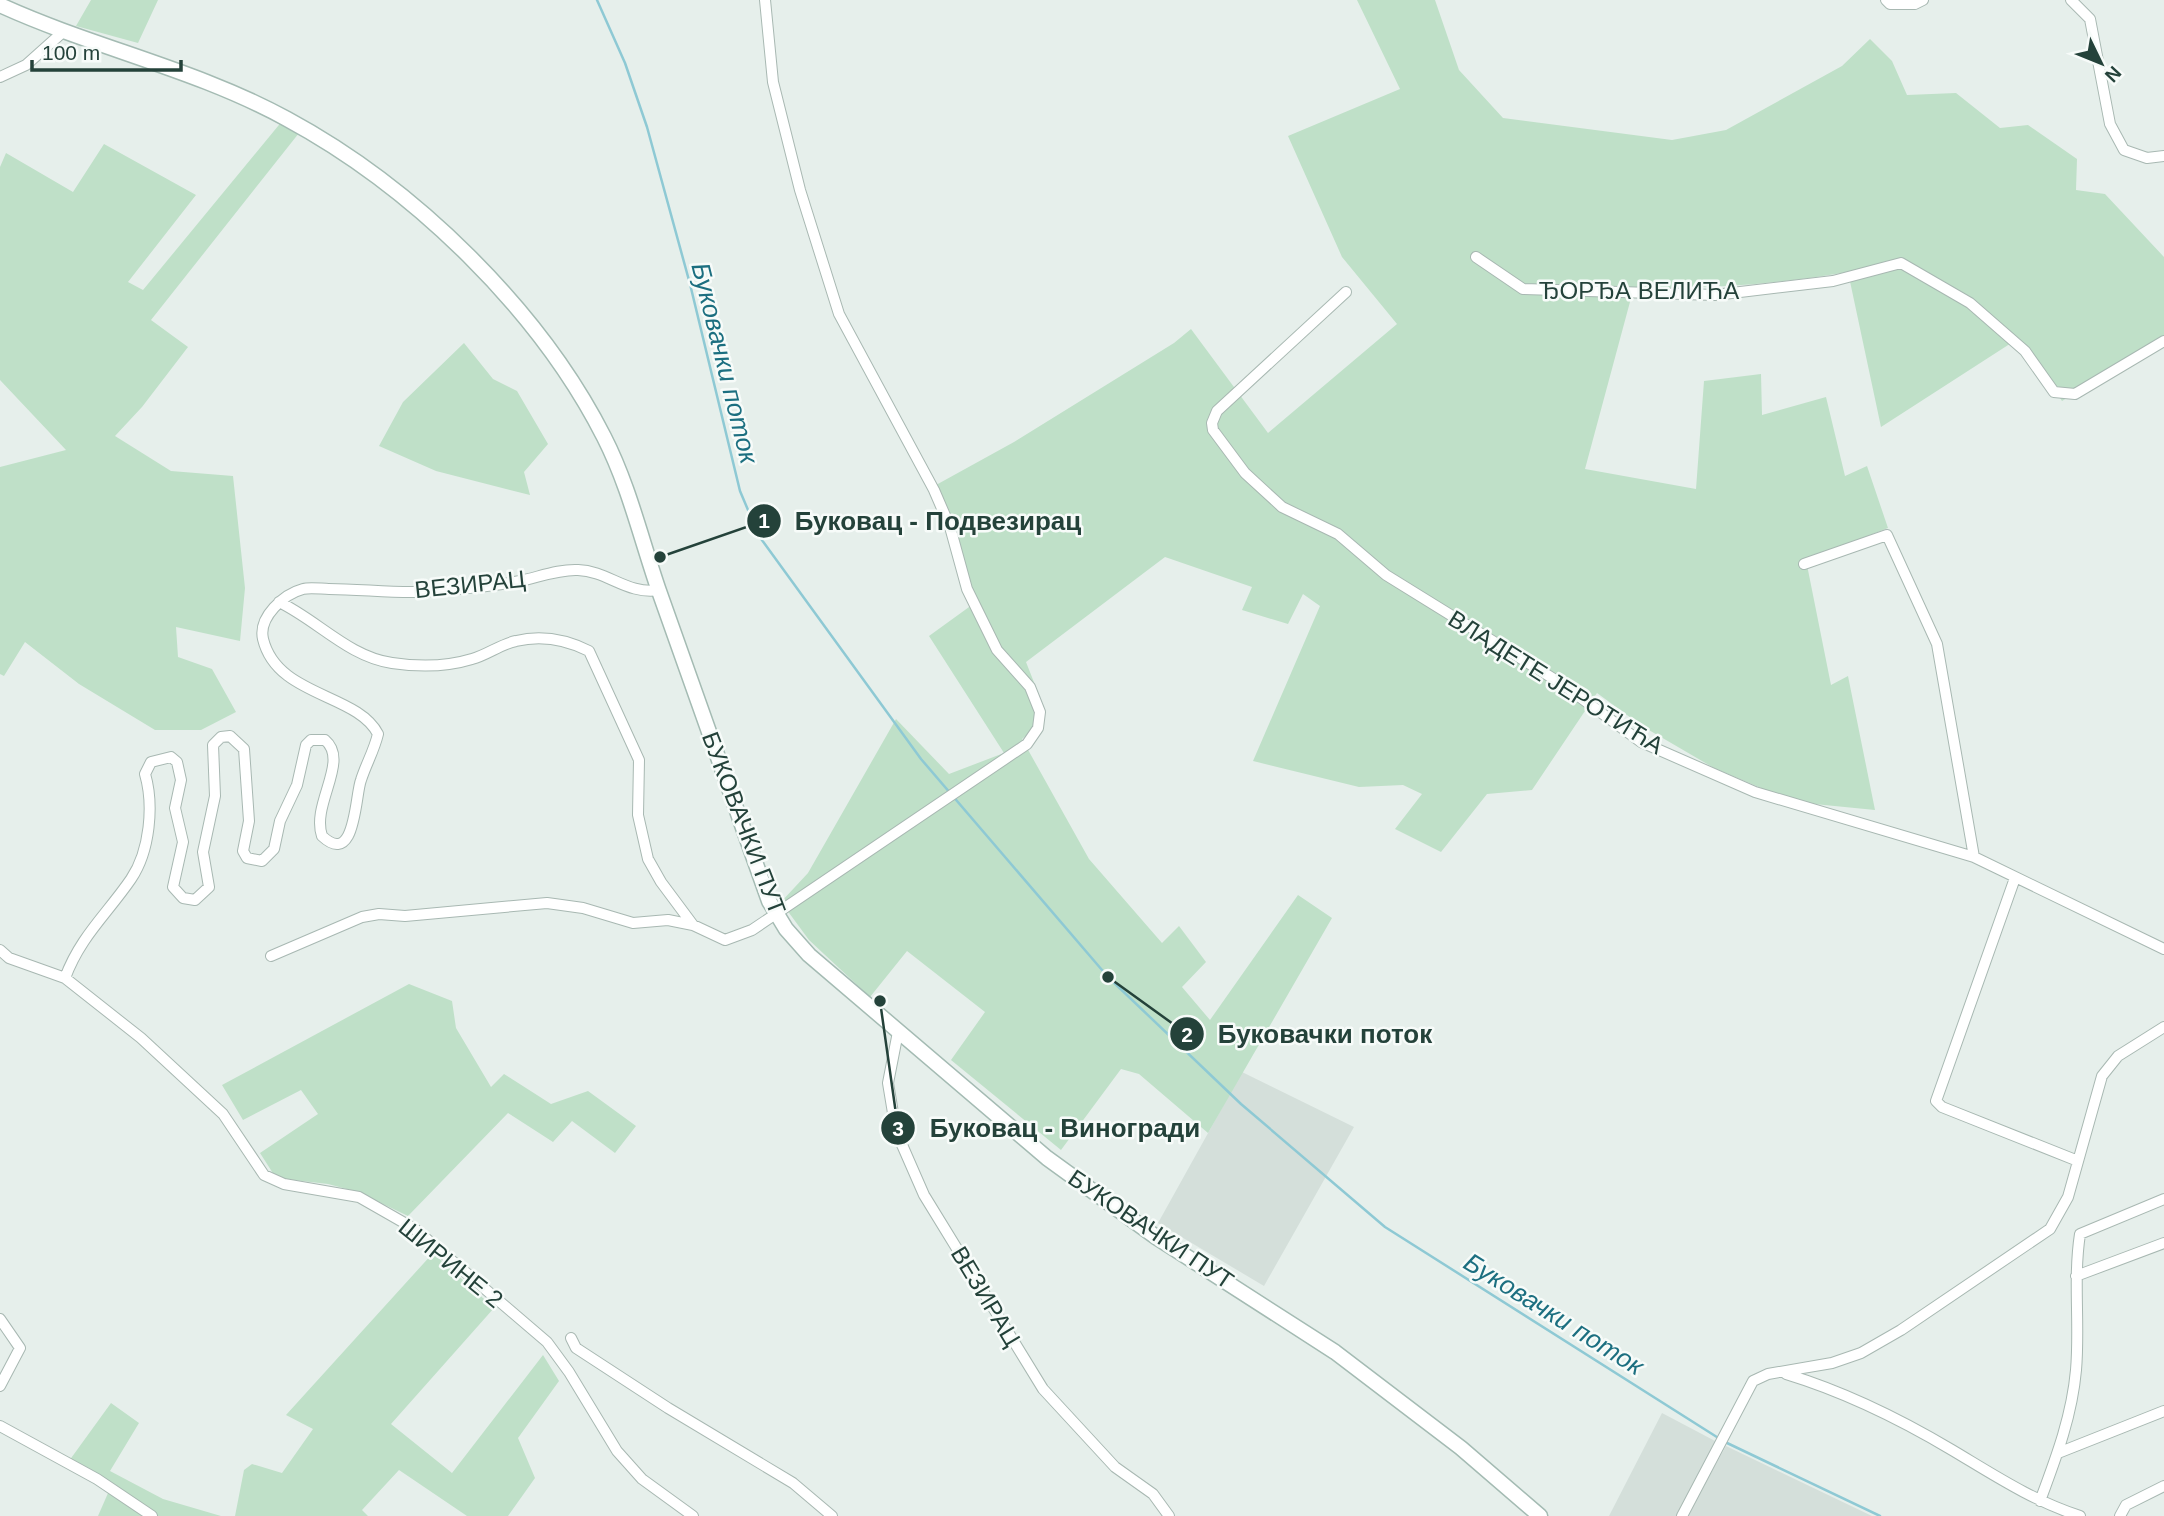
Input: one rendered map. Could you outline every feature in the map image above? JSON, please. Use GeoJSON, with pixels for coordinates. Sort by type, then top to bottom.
{"type":"FeatureCollection","features":[{"type":"Feature","properties":{"kind":"street"},"geometry":{"type":"LineString","coordinates":[[271,956],[379,914],[405,916],[547,902],[583,908],[633,923],[668,920],[693,925],[725,940],[752,930],[962,789],[1027,744],[1038,728],[1040,712],[1030,687],[997,650],[967,589],[950,527],[934,490],[839,314],[800,190],[773,82],[765,0]]}},
{"type":"Feature","properties":{"kind":"street"},"geometry":{"type":"LineString","coordinates":[[1886,0],[1891,4],[1915,4],[1923,0]]}},
{"type":"Feature","properties":{"kind":"street"},"geometry":{"type":"LineString","coordinates":[[2071,0],[2090,19],[2110,124],[2124,150],[2147,158],[2164,156]]}},
{"type":"Feature","properties":{"kind":"street","name":"БУКОВАЧКИ ПУТ"},"geometry":{"type":"LineString","coordinates":[[0,5],[243,96],[317,135],[403,198],[476,265],[547,347],[591,413],[623,478],[659,590],[775,915],[809,955],[1047,1158],[1164,1242],[1335,1352],[1470,1455],[1540,1516]]}},
{"type":"Feature","properties":{"kind":"street"},"geometry":{"type":"LineString","coordinates":[[0,77],[26,65],[64,31]]}},
{"type":"Feature","properties":{"kind":"street","name":"ЂОРЂА ВЕЛИЋА"},"geometry":{"type":"LineString","coordinates":[[1476,257],[1523,289],[1715,295],[1833,281],[1901,263],[1969,303],[2025,351],[2054,392],[2076,394],[2164,341]]}},
{"type":"Feature","properties":{"kind":"street","name":"ВЛАДЕТЕ ЈЕРОТИЋА"},"geometry":{"type":"LineString","coordinates":[[1346,292],[1214,417],[1213,430],[1245,473],[1282,507],[1338,534],[1386,575],[1562,684],[1641,742],[1755,792],[1974,857],[2164,949]]}},
{"type":"Feature","properties":{"kind":"street"},"geometry":{"type":"LineString","coordinates":[[1804,564],[1887,535],[1937,644],[1974,857]]}},
{"type":"Feature","properties":{"kind":"street","name":"ВЕЗИРАЦ"},"geometry":{"type":"LineString","coordinates":[[279,602],[303,589],[419,592],[518,581],[577,570],[591,571],[643,593],[659,590]]}},
{"type":"Feature","properties":{"kind":"street"},"geometry":{"type":"LineString","coordinates":[[65,978],[75,951],[133,876],[147,826],[151,796],[145,774],[151,762],[171,757],[177,762],[181,780],[175,808],[183,842],[173,887],[183,898],[195,900],[209,887],[202,852],[215,796],[213,745],[221,737],[230,736],[244,749],[249,821],[243,851],[247,858],[262,861],[274,849],[280,821],[298,785],[306,745],[311,740],[325,740],[332,746],[334,753],[334,766],[318,818],[322,836],[335,843],[344,841],[351,833],[360,782],[374,751],[378,734],[359,711],[325,699],[299,684],[268,652],[262,636],[265,623],[279,602],[300,612],[341,642],[389,663],[441,666],[473,659],[515,641],[546,638],[575,644],[589,651],[639,760],[638,815],[648,859],[661,882],[693,925]]}},
{"type":"Feature","properties":{"kind":"street"},"geometry":{"type":"LineString","coordinates":[[2015,878],[1936,1101],[1942,1107],[2078,1161]]}},
{"type":"Feature","properties":{"kind":"street","name":"ШИРИНЕ 2"},"geometry":{"type":"LineString","coordinates":[[0,950],[9,958],[65,978],[141,1038],[223,1114],[264,1175],[284,1184],[359,1197],[425,1237],[547,1342],[617,1451],[642,1479],[693,1516]]}},
{"type":"Feature","properties":{"kind":"street"},"geometry":{"type":"LineString","coordinates":[[1682,1516],[1750,1384],[1768,1374],[1832,1363],[1881,1342],[2039,1238],[2050,1228],[2064,1209],[2096,1090],[2109,1064],[2128,1048],[2163,1031]]}},
{"type":"Feature","properties":{"kind":"street","name":"ВЕЗИРАЦ"},"geometry":{"type":"LineString","coordinates":[[898,1032],[888,1083],[896,1131],[924,1195],[1043,1390],[1115,1467],[1153,1494],[1169,1516]]}},
{"type":"Feature","properties":{"kind":"street"},"geometry":{"type":"LineString","coordinates":[[2040,1501],[2069,1416],[2076,1369],[2076,1276],[2080,1234],[2164,1199]]}},
{"type":"Feature","properties":{"kind":"street"},"geometry":{"type":"LineString","coordinates":[[2076,1276],[2164,1243]]}},
{"type":"Feature","properties":{"kind":"street"},"geometry":{"type":"LineString","coordinates":[[0,1319],[20,1348],[0,1386]]}},
{"type":"Feature","properties":{"kind":"street"},"geometry":{"type":"LineString","coordinates":[[571,1338],[576,1348],[668,1408],[793,1483],[832,1516]]}},
{"type":"Feature","properties":{"kind":"street"},"geometry":{"type":"LineString","coordinates":[[1782,1373],[1816,1383],[1858,1402],[1950,1448],[2040,1501],[2080,1516]]}},
{"type":"Feature","properties":{"kind":"street"},"geometry":{"type":"LineString","coordinates":[[2058,1453],[2164,1411]]}},
{"type":"Feature","properties":{"kind":"street"},"geometry":{"type":"LineString","coordinates":[[0,1426],[97,1479],[152,1516]]}},
{"type":"Feature","properties":{"kind":"street"},"geometry":{"type":"LineString","coordinates":[[2120,1516],[2126,1505],[2164,1486]]}},
{"type":"Feature","properties":{"kind":"shaded area"},"geometry":{"type":"Polygon","coordinates":[[[1242,1072],[1354,1127],[1264,1286],[1158,1223],[1242,1072]]]}},
{"type":"Feature","properties":{"kind":"shaded area"},"geometry":{"type":"Polygon","coordinates":[[[1662,1413],[1717,1442],[1679,1516],[1609,1516],[1662,1413]]]}},
{"type":"Feature","properties":{"kind":"shaded area"},"geometry":{"type":"Polygon","coordinates":[[[1726,1446],[1872,1516],[1687,1516],[1726,1446]]]}},
{"type":"Feature","properties":{"kind":"green space"},"geometry":{"type":"Polygon","coordinates":[[[91,0],[158,0],[138,43],[76,26],[91,0]]]}},
{"type":"Feature","properties":{"kind":"green space"},"geometry":{"type":"Polygon","coordinates":[[[1357,0],[1435,0],[1459,70],[1503,118],[1672,140],[1726,130],[1842,66],[1870,39],[1892,61],[1907,95],[1956,93],[2000,128],[2028,125],[2077,159],[2076,190],[2105,194],[2164,257],[2164,339],[2062,401],[2019,338],[1881,427],[1848,272],[1741,285],[1634,287],[1585,469],[1696,489],[1704,381],[1761,374],[1762,415],[1826,397],[1845,476],[1867,466],[1888,528],[1806,560],[1831,685],[1848,676],[1875,810],[1794,802],[1714,768],[1642,726],[1597,693],[1532,790],[1487,794],[1441,852],[1395,829],[1422,794],[1403,785],[1359,787],[1253,761],[1320,606],[1303,594],[1288,624],[1242,610],[1252,587],[1165,557],[1026,662],[1037,690],[1036,727],[1022,739],[1089,859],[1162,943],[1179,926],[1206,962],[1182,987],[1210,1020],[1298,895],[1332,918],[1208,1133],[1139,1074],[1121,1069],[1061,1150],[951,1060],[985,1012],[907,951],[870,997],[809,940],[781,902],[808,873],[896,719],[949,774],[1004,753],[929,636],[976,602],[936,485],[1014,442],[1174,343],[1191,329],[1268,433],[1397,324],[1342,257],[1288,136],[1400,89],[1357,0]]]}},
{"type":"Feature","properties":{"kind":"green space"},"geometry":{"type":"Polygon","coordinates":[[[283,120],[299,133],[151,320],[188,347],[142,407],[115,436],[171,471],[233,476],[245,588],[240,641],[176,627],[178,657],[212,669],[236,712],[201,730],[155,730],[79,684],[25,642],[4,676],[0,674],[0,467],[66,450],[0,380],[0,167],[6,153],[73,192],[104,144],[196,195],[128,282],[143,290],[283,120]]]}},
{"type":"Feature","properties":{"kind":"green space"},"geometry":{"type":"Polygon","coordinates":[[[464,343],[493,379],[517,391],[548,444],[524,472],[530,495],[436,471],[379,446],[403,402],[464,343]]]}},
{"type":"Feature","properties":{"kind":"green space"},"geometry":{"type":"Polygon","coordinates":[[[409,984],[452,1001],[456,1028],[491,1087],[504,1074],[551,1104],[588,1091],[636,1126],[615,1153],[572,1121],[553,1142],[508,1113],[408,1216],[358,1192],[328,1184],[276,1178],[260,1153],[318,1114],[301,1090],[243,1120],[222,1085],[409,984]]]}},
{"type":"Feature","properties":{"kind":"green space"},"geometry":{"type":"Polygon","coordinates":[[[433,1253],[494,1308],[391,1424],[452,1473],[543,1355],[559,1381],[518,1438],[535,1478],[508,1516],[467,1516],[399,1470],[362,1510],[368,1516],[235,1516],[244,1470],[252,1464],[282,1473],[313,1429],[286,1415],[433,1253]]]}},
{"type":"Feature","properties":{"kind":"green space"},"geometry":{"type":"Polygon","coordinates":[[[111,1403],[139,1423],[110,1471],[163,1499],[221,1516],[98,1516],[112,1484],[69,1461],[111,1403]]]}},
{"type":"Feature","properties":{"kind":"waterway","name":"Буковачки поток"},"geometry":{"type":"LineString","coordinates":[[597,0],[625,63],[647,127],[690,284],[740,491],[759,536],[921,759],[1108,977],[1241,1104],[1385,1227],[1720,1439]]}},
{"type":"Feature","properties":{"kind":"waterway","name":"Буковачки поток"},"geometry":{"type":"LineString","coordinates":[[1725,1442],[1880,1516]]}},
{"type":"Feature","properties":{"kind":"place","name":"Буковац - Подвезирац"},"geometry":{"type":"Point","coordinates":[660,557]}},
{"type":"Feature","properties":{"kind":"place","name":"Буковачки поток"},"geometry":{"type":"Point","coordinates":[1108,977]}},
{"type":"Feature","properties":{"kind":"place","name":"Буковац - Виногради"},"geometry":{"type":"Point","coordinates":[880,1001]}}]}
